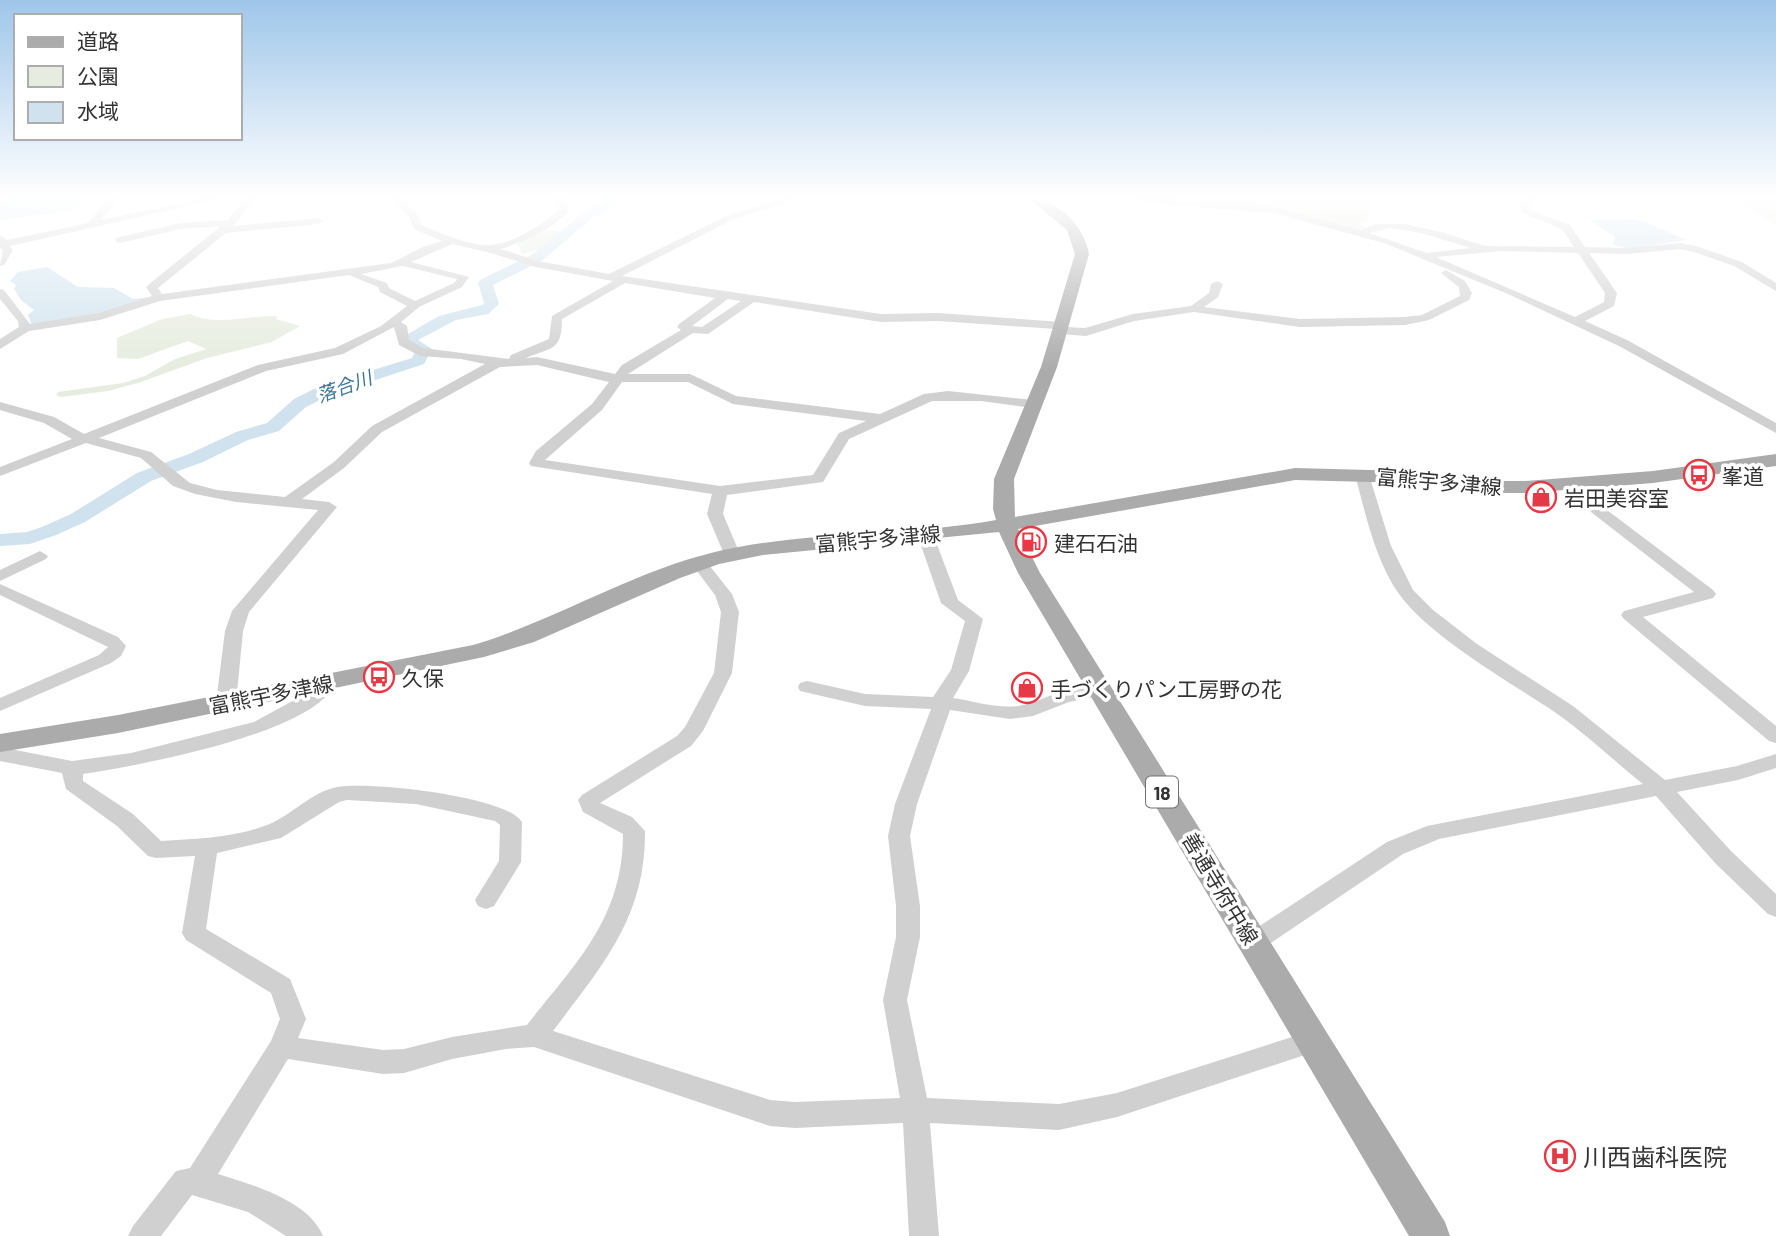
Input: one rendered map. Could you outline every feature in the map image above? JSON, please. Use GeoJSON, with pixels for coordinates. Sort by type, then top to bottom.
{"type":"FeatureCollection","features":[{"type":"Feature","properties":{"kind":"main road","name":"善通寺府中線"},"geometry":{"type":"LineString","coordinates":[[1081,257],[1062,328],[1004,478],[1003,509],[1007,524],[1020,558],[1431,1236]]}},
{"type":"Feature","properties":{"kind":"main road","name":"富熊宇多津線"},"geometry":{"type":"LineString","coordinates":[[0,743],[226,703],[451,658],[513,641],[699,563],[732,554],[789,545],[1007,524],[1295,474],[1362,475],[1509,487],[1653,477],[1776,460]]}},
{"type":"Feature","properties":{"kind":"street"},"geometry":{"type":"LineString","coordinates":[[159,298],[152,286],[188,257]]}},
{"type":"Feature","properties":{"kind":"street"},"geometry":{"type":"LineString","coordinates":[[0,345],[25,328],[100,316],[159,298],[301,277],[351,274],[403,263],[415,257]]}},
{"type":"Feature","properties":{"kind":"street"},"geometry":{"type":"LineString","coordinates":[[514,257],[615,279],[881,318],[938,317],[1086,332],[1133,318],[1194,309],[1300,323],[1416,320],[1465,298],[1465,286],[1443,271],[1450,267]]}},
{"type":"Feature","properties":{"kind":"street"},"geometry":{"type":"LineString","coordinates":[[290,501],[339,465],[377,429],[500,363],[553,342],[556,338],[556,318],[615,279],[656,257]]}},
{"type":"Feature","properties":{"kind":"street"},"geometry":{"type":"LineString","coordinates":[[1425,257],[1593,329],[1688,377],[1776,429]]}},
{"type":"Feature","properties":{"kind":"street"},"geometry":{"type":"LineString","coordinates":[[1576,321],[1610,304],[1611,293],[1586,257]]}},
{"type":"Feature","properties":{"kind":"street"},"geometry":{"type":"LineString","coordinates":[[1717,257],[1747,268],[1776,288]]}},
{"type":"Feature","properties":{"kind":"street"},"geometry":{"type":"LineString","coordinates":[[0,472],[262,368],[338,351],[394,323],[415,305],[458,285],[464,277],[403,263]]}},
{"type":"Feature","properties":{"kind":"street"},"geometry":{"type":"LineString","coordinates":[[351,274],[383,285],[384,290],[415,305]]}},
{"type":"Feature","properties":{"kind":"street"},"geometry":{"type":"LineString","coordinates":[[1194,309],[1214,295],[1217,284]]}},
{"type":"Feature","properties":{"kind":"street"},"geometry":{"type":"LineString","coordinates":[[0,294],[24,320],[25,328]]}},
{"type":"Feature","properties":{"kind":"street"},"geometry":{"type":"LineString","coordinates":[[725,296],[683,327],[704,331],[753,298]]}},
{"type":"Feature","properties":{"kind":"street"},"geometry":{"type":"LineString","coordinates":[[0,313],[16,313]]}},
{"type":"Feature","properties":{"kind":"street"},"geometry":{"type":"LineString","coordinates":[[394,323],[401,326],[403,342],[422,353],[461,355],[500,363],[537,361],[608,377],[690,378],[733,400],[879,418]]}},
{"type":"Feature","properties":{"kind":"street"},"geometry":{"type":"LineString","coordinates":[[1593,329],[1613,327]]}},
{"type":"Feature","properties":{"kind":"street"},"geometry":{"type":"LineString","coordinates":[[691,329],[626,368],[597,407],[541,454],[536,463],[720,491],[818,479],[844,436],[879,418],[937,395],[1033,404]]}},
{"type":"Feature","properties":{"kind":"street"},"geometry":{"type":"LineString","coordinates":[[1670,379],[1688,377]]}},
{"type":"Feature","properties":{"kind":"street"},"geometry":{"type":"LineString","coordinates":[[0,406],[49,420],[54,426],[85,438],[141,453],[154,459],[179,483],[205,492],[328,507],[242,611],[234,631],[226,703]]}},
{"type":"Feature","properties":{"kind":"street"},"geometry":{"type":"LineString","coordinates":[[1362,475],[1383,546],[1406,592],[1427,614],[1471,648],[1566,711],[1661,788],[1723,857],[1776,908]]}},
{"type":"Feature","properties":{"kind":"street"},"geometry":{"type":"LineString","coordinates":[[1589,482],[1596,509],[1707,594],[1630,615],[1776,736]]}},
{"type":"Feature","properties":{"kind":"street"},"geometry":{"type":"LineString","coordinates":[[720,491],[715,514],[732,554]]}},
{"type":"Feature","properties":{"kind":"street"},"geometry":{"type":"LineString","coordinates":[[924,1236],[916,1110],[895,1000],[908,937],[908,906],[899,836],[906,804],[943,704],[943,695],[960,671],[974,619],[950,603],[925,534]]}},
{"type":"Feature","properties":{"kind":"street"},"geometry":{"type":"LineString","coordinates":[[0,576],[40,556]]}},
{"type":"Feature","properties":{"kind":"street"},"geometry":{"type":"LineString","coordinates":[[534,1036],[587,971],[606,940],[634,867],[634,831],[624,823],[590,807],[589,800],[684,741],[693,731],[723,673],[730,612],[723,594],[699,563]]}},
{"type":"Feature","properties":{"kind":"street"},"geometry":{"type":"LineString","coordinates":[[0,589],[112,640],[117,646],[115,652],[105,659],[0,705]]}},
{"type":"Feature","properties":{"kind":"street"},"geometry":{"type":"LineString","coordinates":[[0,754],[72,768],[149,756],[260,727],[316,696],[322,690],[318,684]]}},
{"type":"Feature","properties":{"kind":"street"},"geometry":{"type":"LineString","coordinates":[[807,687],[864,700],[943,704],[1010,713],[1026,711],[1065,696],[1100,690]]}},
{"type":"Feature","properties":{"kind":"street"},"geometry":{"type":"LineString","coordinates":[[1254,943],[1395,848],[1436,832],[1738,773],[1776,761]]}},
{"type":"Feature","properties":{"kind":"street"},"geometry":{"type":"LineString","coordinates":[[72,768],[73,784],[125,820],[156,850],[207,847],[273,832],[334,795],[416,796],[501,815],[511,822],[510,862],[486,900]]}},
{"type":"Feature","properties":{"kind":"street"},"geometry":{"type":"LineString","coordinates":[[197,1182],[282,1047],[293,1019],[281,986],[194,933],[207,847]]}},
{"type":"Feature","properties":{"kind":"street"},"geometry":{"type":"LineString","coordinates":[[282,1047],[383,1062],[404,1061],[452,1048],[506,1038],[534,1036],[770,1113],[795,1115],[916,1110],[1038,1118],[1059,1117],[1118,1105],[1314,1041]]}},
{"type":"Feature","properties":{"kind":"street"},"geometry":{"type":"LineString","coordinates":[[143,1236],[186,1181],[260,1201],[290,1218],[308,1236]]}},
{"type":"Feature","properties":{"kind":"green space"},"geometry":{"type":"Polygon","coordinates":[[[190,314],[211,320],[277,316],[276,319],[300,326],[272,342],[207,358],[138,383],[108,391],[61,397],[56,395],[58,392],[123,383],[145,376],[175,359],[206,349],[188,341],[138,359],[117,358],[117,338],[162,319],[190,314]]]}},
{"type":"Feature","properties":{"kind":"water"},"geometry":{"type":"Polygon","coordinates":[[[47,267],[78,287],[114,288],[133,299],[150,297],[120,309],[32,325],[28,315],[34,310],[21,300],[14,289],[16,285],[10,281],[18,272],[47,267]]]}},
{"type":"Feature","properties":{"kind":"waterway","name":"落合川"},"geometry":{"type":"LineString","coordinates":[[0,540],[30,538],[49,531],[78,518],[144,477],[196,458],[242,436],[273,427],[300,403],[324,391],[418,361],[424,349],[407,341],[445,319],[483,311],[492,304],[485,283],[538,257]]}},
{"type":"Feature","properties":{"kind":"place","name":"峯道"},"geometry":{"type":"Point","coordinates":[1699,475]}},
{"type":"Feature","properties":{"kind":"place","name":"岩田美容室"},"geometry":{"type":"Point","coordinates":[1541,497]}},
{"type":"Feature","properties":{"kind":"place","name":"建石石油"},"geometry":{"type":"Point","coordinates":[1031,542]}},
{"type":"Feature","properties":{"kind":"place","name":"久保"},"geometry":{"type":"Point","coordinates":[379,677]}},
{"type":"Feature","properties":{"kind":"place","name":"手づくりパン工房野の花"},"geometry":{"type":"Point","coordinates":[1027,688]}},
{"type":"Feature","properties":{"kind":"place","name":"川西歯科医院"},"geometry":{"type":"Point","coordinates":[1560,1156]}}]}
